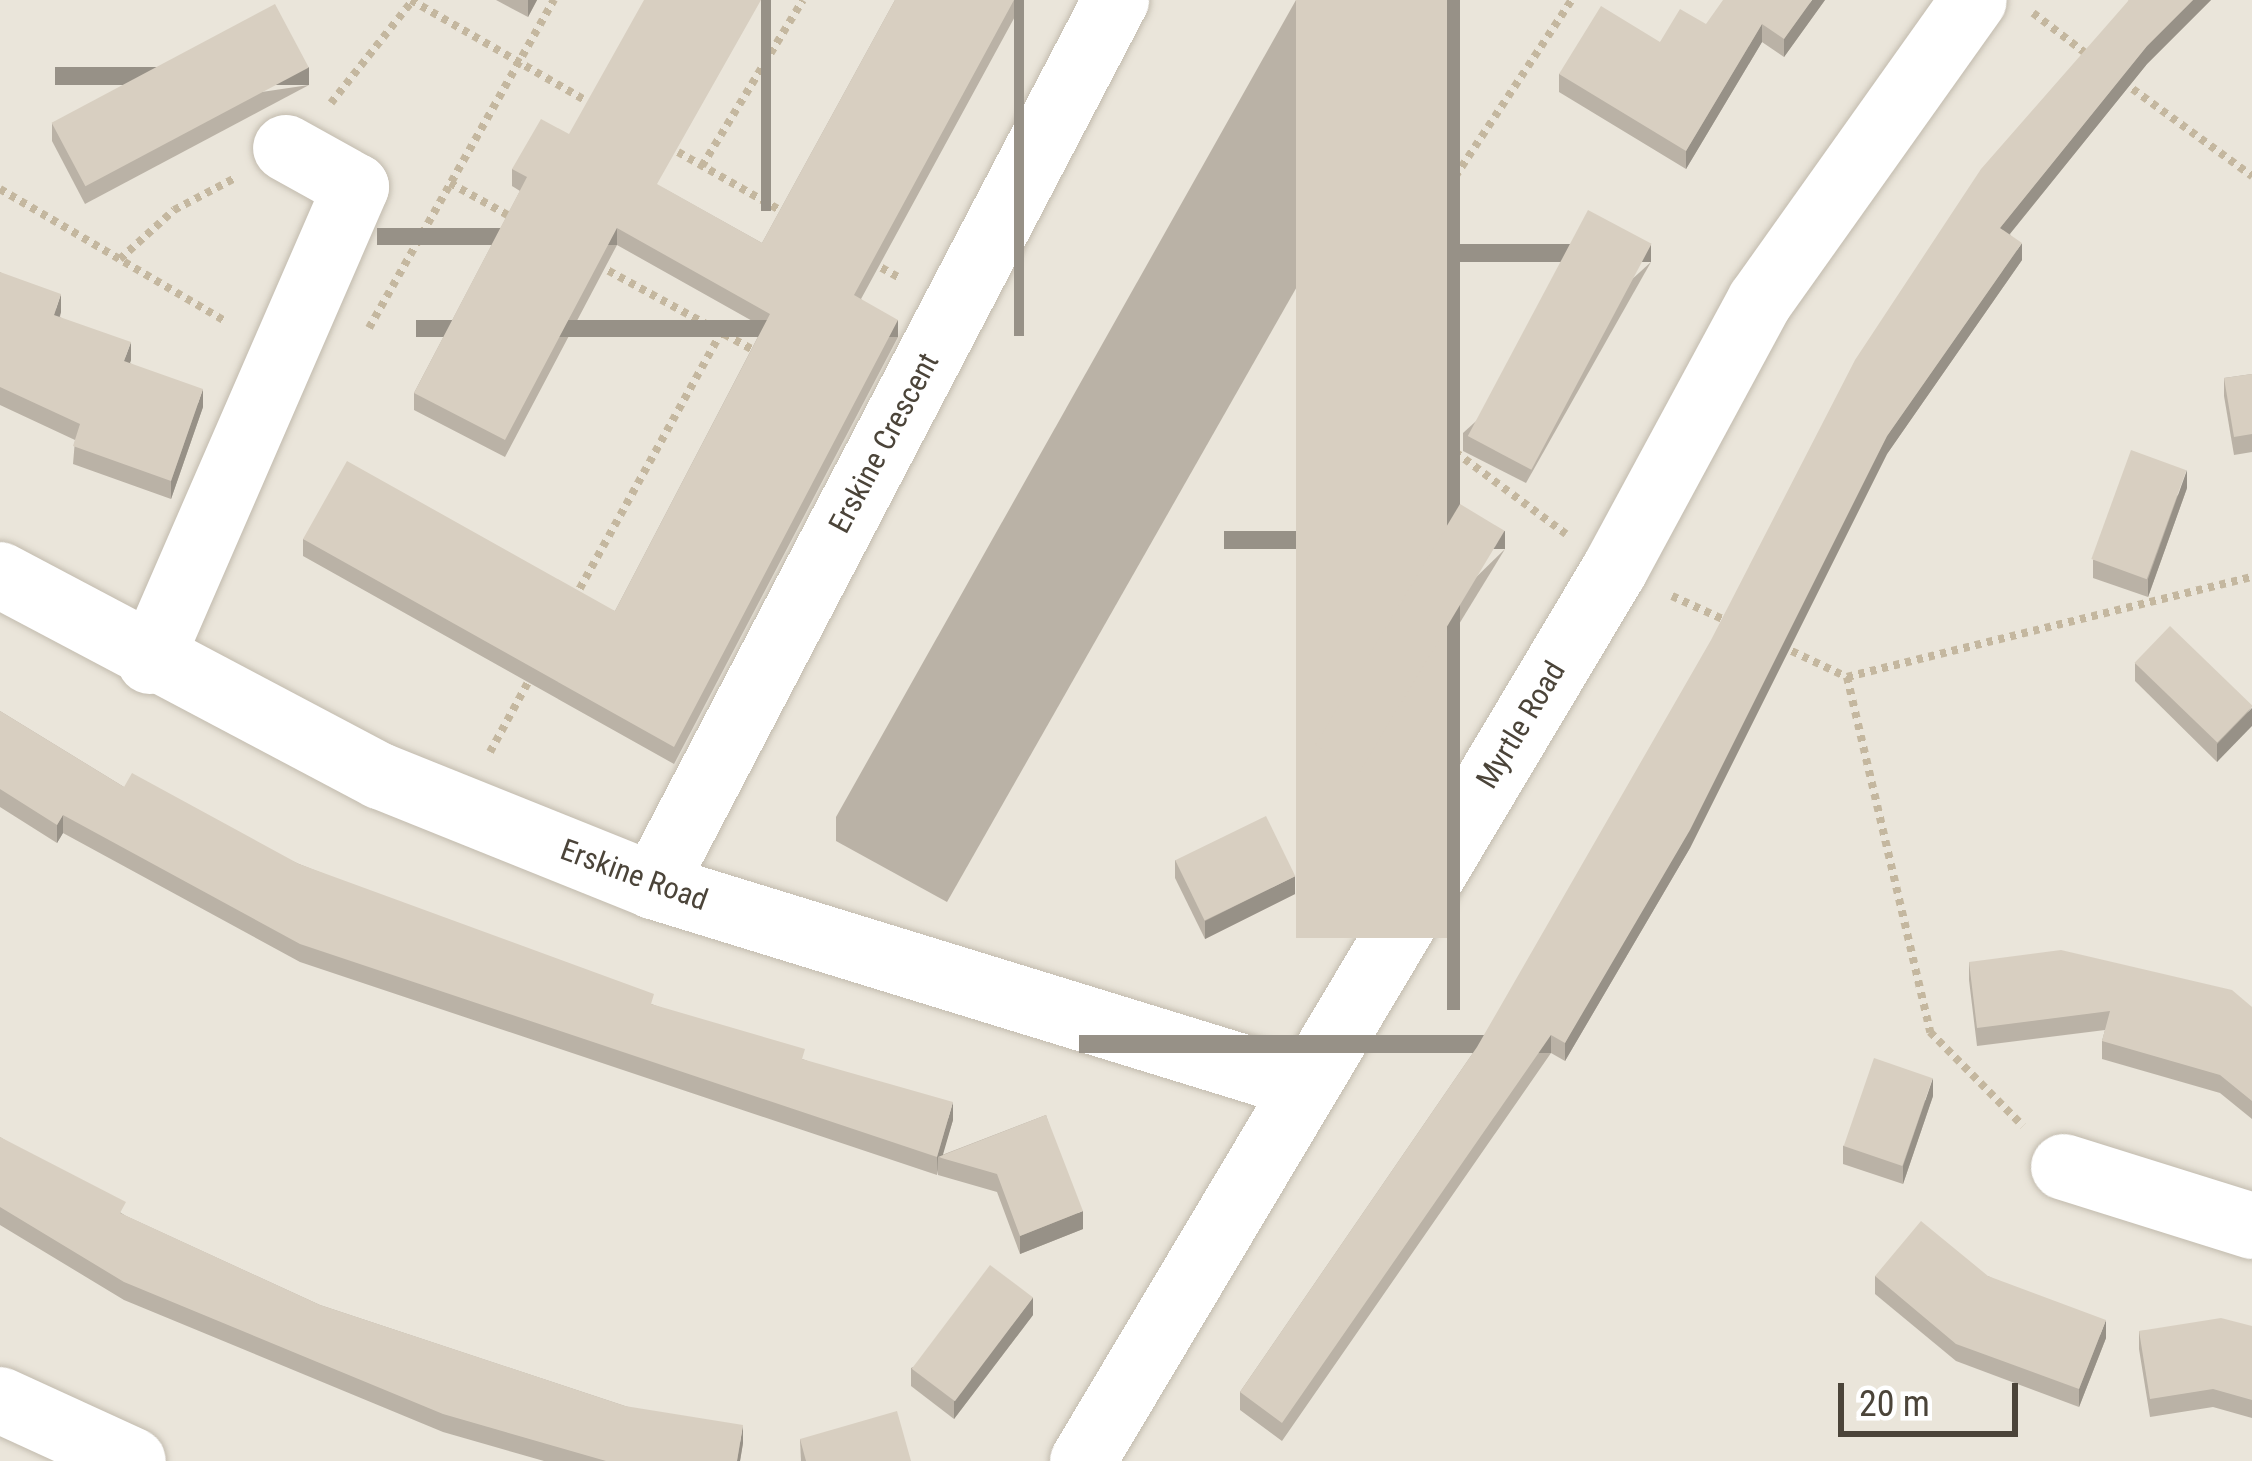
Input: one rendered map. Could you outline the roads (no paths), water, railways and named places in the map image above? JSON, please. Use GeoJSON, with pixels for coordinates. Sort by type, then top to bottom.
{"type":"FeatureCollection","features":[{"type":"Feature","properties":{"kind":"street","name":"Erskine Crescent"},"geometry":{"type":"LineString","coordinates":[[653,886],[1116,0]]}},
{"type":"Feature","properties":{"kind":"street","name":"Myrtle Road"},"geometry":{"type":"LineString","coordinates":[[1083,1461],[1615,569],[1760,301],[1974,0]]}},
{"type":"Feature","properties":{"kind":"street"},"geometry":{"type":"LineString","coordinates":[[150,661],[356,187],[286,148]]}},
{"type":"Feature","properties":{"kind":"street","name":"Erskine Road"},"geometry":{"type":"LineString","coordinates":[[0,575],[150,661],[459,808],[653,886],[1303,1086]]}},
{"type":"Feature","properties":{"kind":"street"},"geometry":{"type":"LineString","coordinates":[[2063,1167],[2252,1226]]}},
{"type":"Feature","properties":{"kind":"street"},"geometry":{"type":"LineString","coordinates":[[0,1400],[133,1461]]}}]}
